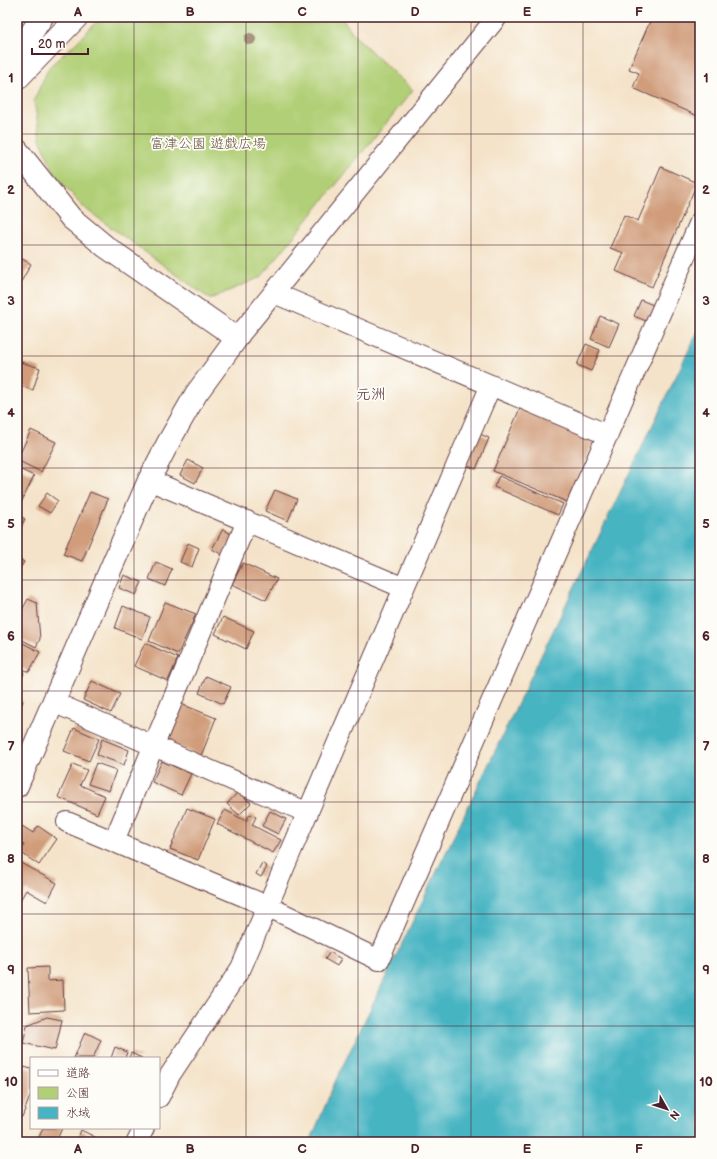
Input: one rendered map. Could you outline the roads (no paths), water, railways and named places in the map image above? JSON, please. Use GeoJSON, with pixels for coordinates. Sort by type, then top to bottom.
{"type":"FeatureCollection","features":[{"type":"Feature","properties":{"kind":"street"},"geometry":{"type":"LineString","coordinates":[[17,54],[42,17]]}},
{"type":"Feature","properties":{"kind":"street"},"geometry":{"type":"LineString","coordinates":[[17,79],[77,17]]}},
{"type":"Feature","properties":{"kind":"street"},"geometry":{"type":"LineString","coordinates":[[17,786],[149,480],[196,394],[237,338],[497,17]]}},
{"type":"Feature","properties":{"kind":"street"},"geometry":{"type":"LineString","coordinates":[[17,150],[71,218],[106,247],[237,338]]}},
{"type":"Feature","properties":{"kind":"street"},"geometry":{"type":"LineString","coordinates":[[67,822],[267,906],[378,960],[700,222]]}},
{"type":"Feature","properties":{"kind":"street"},"geometry":{"type":"LineString","coordinates":[[274,293],[608,435]]}},
{"type":"Feature","properties":{"kind":"street"},"geometry":{"type":"LineString","coordinates":[[160,1096],[170,1075],[241,968],[491,385]]}},
{"type":"Feature","properties":{"kind":"street"},"geometry":{"type":"LineString","coordinates":[[149,480],[404,588]]}},
{"type":"Feature","properties":{"kind":"street"},"geometry":{"type":"LineString","coordinates":[[114,841],[247,521]]}},
{"type":"Feature","properties":{"kind":"street"},"geometry":{"type":"LineString","coordinates":[[53,702],[308,813]]}},
{"type":"Feature","properties":{"kind":"street"},"geometry":{"type":"LineString","coordinates":[[136,1142],[143,1129]]}},
{"type":"Feature","properties":{"kind":"water"},"geometry":{"type":"Polygon","coordinates":[[[700,327],[700,1142],[310,1142],[335,1082],[700,327]]]}},
{"type":"Feature","properties":{"kind":"district","name":"元洲"},"geometry":{"type":"Point","coordinates":[371,394]}},
{"type":"Feature","properties":{"kind":"park label","name":"富津公園 遊戯広場"},"geometry":{"type":"Point","coordinates":[208,143]}}]}
